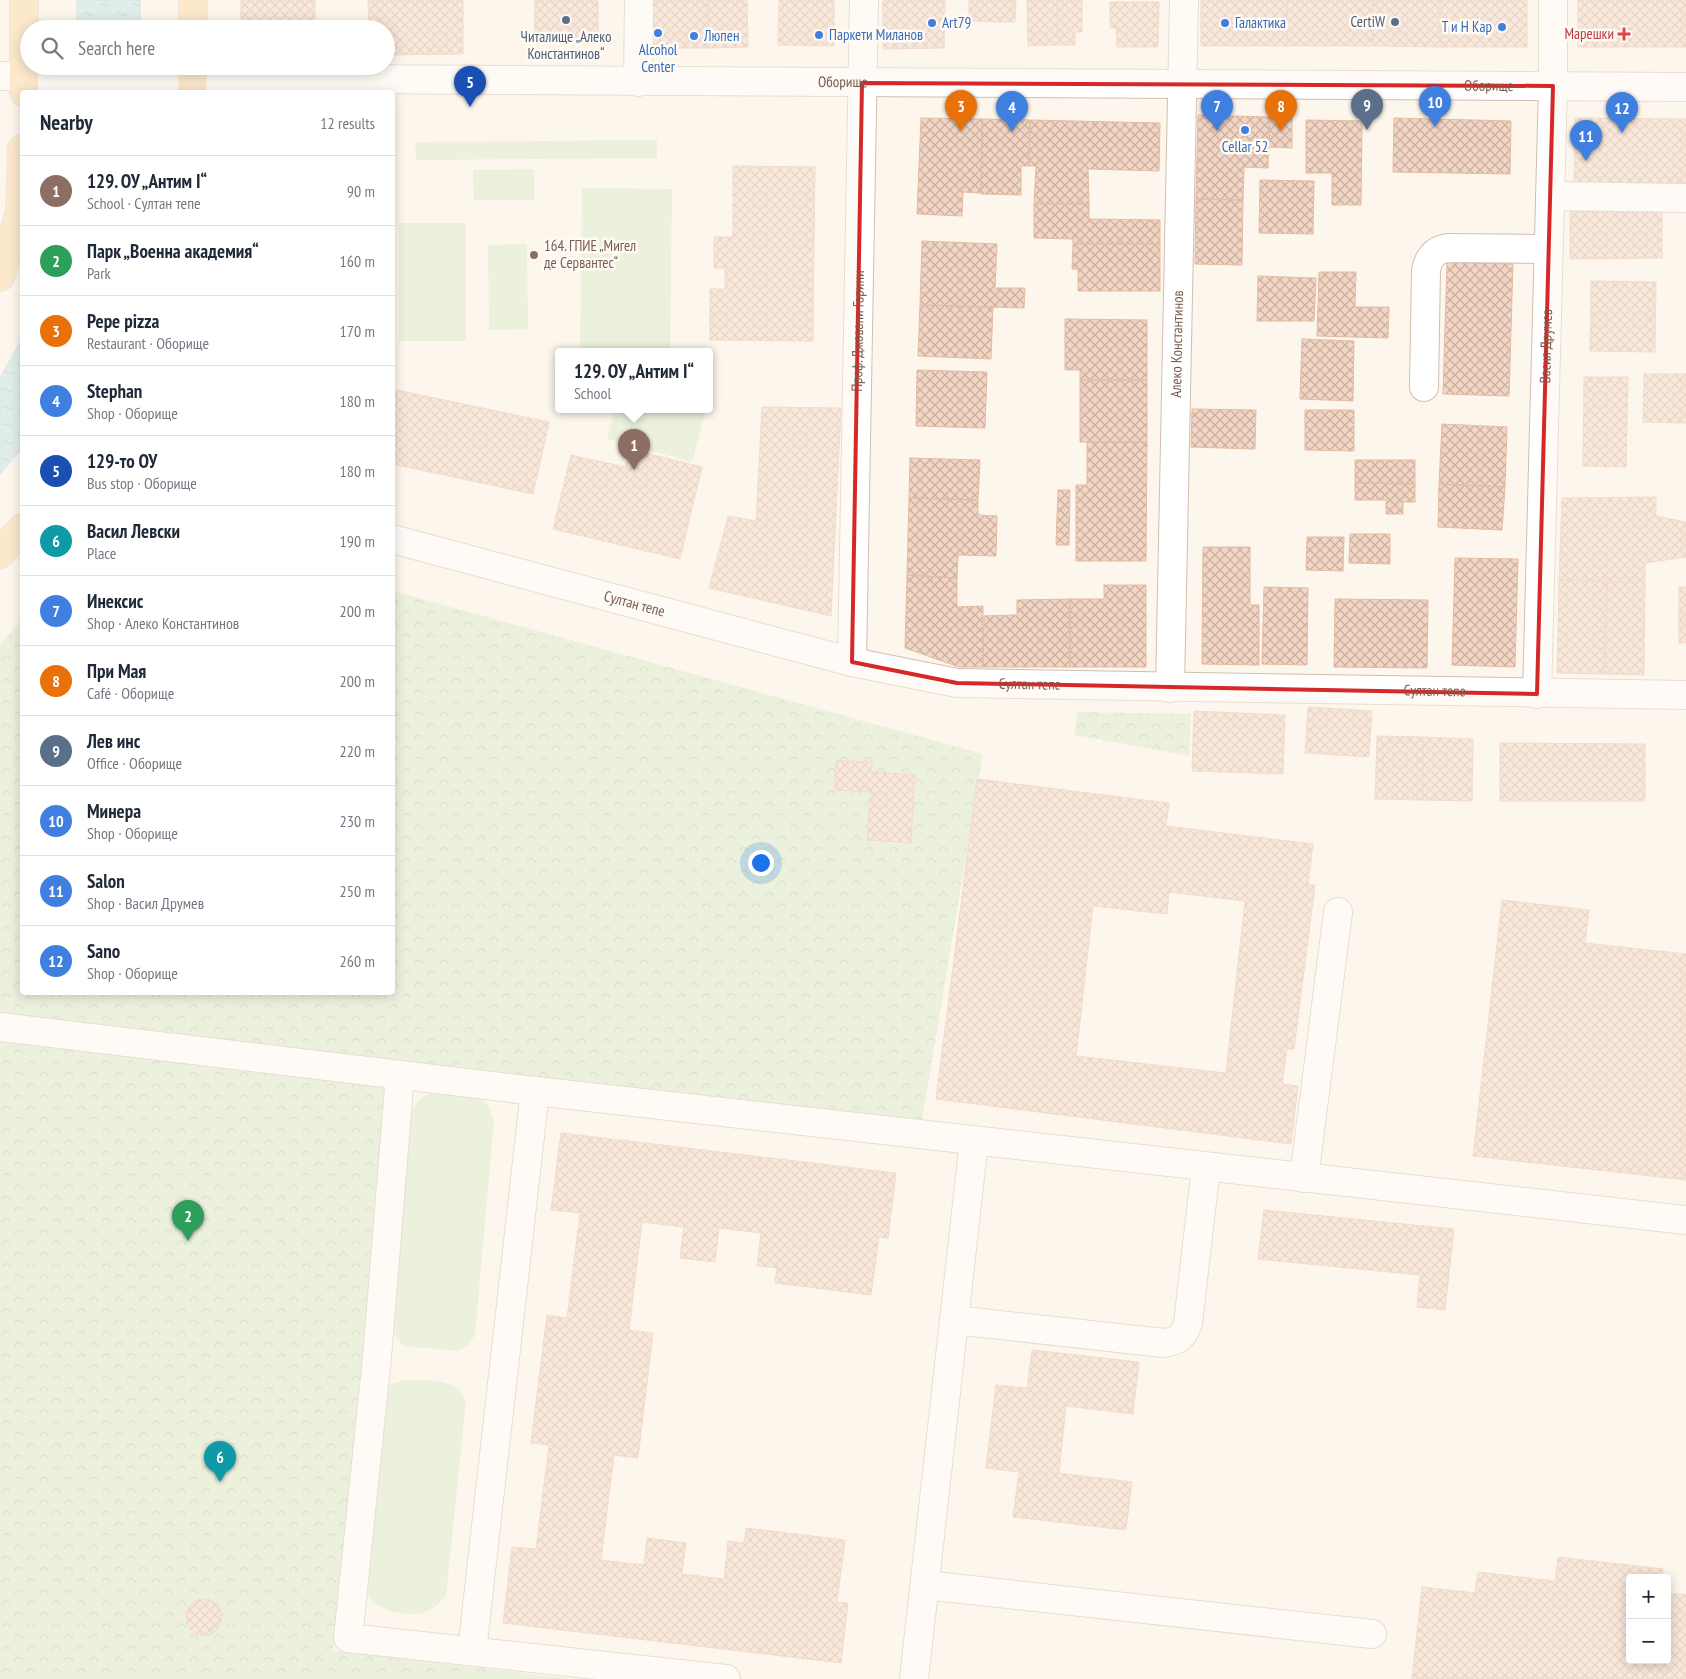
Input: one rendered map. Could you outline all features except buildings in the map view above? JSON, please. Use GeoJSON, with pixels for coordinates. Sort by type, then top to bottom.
{"type":"FeatureCollection","features":[{"type":"Feature","properties":{"kind":"main road"},"geometry":{"type":"LineString","coordinates":[[22,20],[24,0]]}},
{"type":"Feature","properties":{"kind":"main road"},"geometry":{"type":"LineString","coordinates":[[193,0],[193,20]]}},
{"type":"Feature","properties":{"kind":"main road"},"geometry":{"type":"LineString","coordinates":[[16,82],[20,41]]}},
{"type":"Feature","properties":{"kind":"main road"},"geometry":{"type":"LineString","coordinates":[[0,277],[20,213]]}},
{"type":"Feature","properties":{"kind":"main road"},"geometry":{"type":"LineString","coordinates":[[0,554],[20,530]]}},
{"type":"Feature","properties":{"kind":"street"},"geometry":{"type":"LineString","coordinates":[[638,82],[639,0]]}},
{"type":"Feature","properties":{"kind":"street","name":"Проф. Джовани Горини"},"geometry":{"type":"LineString","coordinates":[[852,662],[864,0]]}},
{"type":"Feature","properties":{"kind":"street","name":"Алеко Константинов"},"geometry":{"type":"LineString","coordinates":[[1170,688],[1184,0]]}},
{"type":"Feature","properties":{"kind":"street","name":"Васил Друмев"},"geometry":{"type":"LineString","coordinates":[[1537,694],[1553,86],[1553,0]]}},
{"type":"Feature","properties":{"kind":"street","name":"Оборище"},"geometry":{"type":"LineString","coordinates":[[16,82],[66,77],[1686,87]]}},
{"type":"Feature","properties":{"kind":"street"},"geometry":{"type":"LineString","coordinates":[[1550,196],[1686,198]]}},
{"type":"Feature","properties":{"kind":"street"},"geometry":{"type":"LineString","coordinates":[[1424,387],[1426,270],[1432,254],[1448,248],[1548,249]]}},
{"type":"Feature","properties":{"kind":"street","name":"Султан тепе"},"geometry":{"type":"LineString","coordinates":[[395,540],[852,662],[957,683],[1686,695]]}},
{"type":"Feature","properties":{"kind":"street"},"geometry":{"type":"LineString","coordinates":[[1304,1178],[1338,912]]}},
{"type":"Feature","properties":{"kind":"street"},"geometry":{"type":"LineString","coordinates":[[0,1027],[1206,1168],[1686,1220]]}},
{"type":"Feature","properties":{"kind":"street"},"geometry":{"type":"LineString","coordinates":[[400,1074],[377,1357],[348,1638],[726,1679]]}},
{"type":"Feature","properties":{"kind":"street"},"geometry":{"type":"LineString","coordinates":[[472,1651],[535,1091]]}},
{"type":"Feature","properties":{"kind":"street"},"geometry":{"type":"LineString","coordinates":[[914,1679],[974,1141]]}},
{"type":"Feature","properties":{"kind":"street"},"geometry":{"type":"LineString","coordinates":[[954,1320],[1164,1343],[1180,1338],[1186,1331],[1188,1324],[1206,1168]]}},
{"type":"Feature","properties":{"kind":"street"},"geometry":{"type":"LineString","coordinates":[[925,1585],[1372,1634]]}},
{"type":"Feature","properties":{"kind":"highlighted area"},"geometry":{"type":"Polygon","coordinates":[[[862,83],[1553,86],[1537,694],[957,683],[852,662],[862,83]]]}},
{"type":"Feature","properties":{"kind":"green space"},"geometry":{"type":"Polygon","coordinates":[[[657,140],[657,158],[416,160],[415,142],[657,140]]]}},
{"type":"Feature","properties":{"kind":"green space"},"geometry":{"type":"Polygon","coordinates":[[[534,169],[534,200],[474,200],[473,170],[534,169]]]}},
{"type":"Feature","properties":{"kind":"green space"},"geometry":{"type":"Polygon","coordinates":[[[582,188],[672,189],[670,348],[580,348],[582,188]]]}},
{"type":"Feature","properties":{"kind":"green space"},"geometry":{"type":"Polygon","coordinates":[[[399,223],[466,223],[466,341],[399,341],[399,223]]]}},
{"type":"Feature","properties":{"kind":"green space"},"geometry":{"type":"Polygon","coordinates":[[[527,244],[528,329],[489,330],[488,245],[527,244]]]}},
{"type":"Feature","properties":{"kind":"green space"},"geometry":{"type":"Polygon","coordinates":[[[614,413],[705,413],[692,462],[607,439],[614,413]]]}},
{"type":"Feature","properties":{"kind":"green space"},"geometry":{"type":"Polygon","coordinates":[[[395,592],[983,754],[921,1127],[394,1068],[333,1651],[574,1679],[0,1679],[0,645],[20,622],[20,995],[395,995],[395,592]]]}},
{"type":"Feature","properties":{"kind":"green space"},"geometry":{"type":"Polygon","coordinates":[[[1077,712],[1191,714],[1189,756],[1075,735],[1077,712]]]}},
{"type":"Feature","properties":{"kind":"green space"},"geometry":{"type":"Polygon","coordinates":[[[433,1090],[478,1094],[488,1105],[494,1121],[475,1335],[468,1345],[458,1351],[404,1346],[396,1338],[390,1324],[410,1112],[420,1099],[433,1090]]]}},
{"type":"Feature","properties":{"kind":"green space"},"geometry":{"type":"Polygon","coordinates":[[[406,1380],[432,1381],[451,1385],[460,1390],[466,1401],[446,1596],[428,1611],[412,1614],[386,1610],[379,1606],[372,1601],[362,1585],[383,1397],[390,1384],[406,1380]]]}},
{"type":"Feature","properties":{"kind":"water"},"geometry":{"type":"Polygon","coordinates":[[[77,0],[140,0],[140,20],[77,20],[77,0]]]}},
{"type":"Feature","properties":{"kind":"water"},"geometry":{"type":"Polygon","coordinates":[[[20,343],[20,450],[0,474],[0,378],[20,343]]]}},
{"type":"Feature","properties":{"kind":"place","name":"Читалище „Алеко Константинов“"},"geometry":{"type":"Point","coordinates":[566,20]}},
{"type":"Feature","properties":{"kind":"place","name":"CertiW"},"geometry":{"type":"Point","coordinates":[1395,22]}},
{"type":"Feature","properties":{"kind":"place","name":"Art79"},"geometry":{"type":"Point","coordinates":[932,23]}},
{"type":"Feature","properties":{"kind":"place","name":"Галактика"},"geometry":{"type":"Point","coordinates":[1225,23]}},
{"type":"Feature","properties":{"kind":"place","name":"Т и Н Кар"},"geometry":{"type":"Point","coordinates":[1502,27]}},
{"type":"Feature","properties":{"kind":"place","name":"Alcohol Center"},"geometry":{"type":"Point","coordinates":[658,33]}},
{"type":"Feature","properties":{"kind":"place","name":"Марешки"},"geometry":{"type":"Point","coordinates":[1624,34]}},
{"type":"Feature","properties":{"kind":"place","name":"Паркети Миланов"},"geometry":{"type":"Point","coordinates":[819,35]}},
{"type":"Feature","properties":{"kind":"place","name":"Люпен"},"geometry":{"type":"Point","coordinates":[694,36]}},
{"type":"Feature","properties":{"kind":"place","name":"129-то ОУ"},"geometry":{"type":"Point","coordinates":[470,107]}},
{"type":"Feature","properties":{"kind":"place","name":"Минера"},"geometry":{"type":"Point","coordinates":[1435,127]}},
{"type":"Feature","properties":{"kind":"place","name":"Cellar 52"},"geometry":{"type":"Point","coordinates":[1245,130]}},
{"type":"Feature","properties":{"kind":"place","name":"Лев инс"},"geometry":{"type":"Point","coordinates":[1367,130]}},
{"type":"Feature","properties":{"kind":"place","name":"Pepe pizza"},"geometry":{"type":"Point","coordinates":[961,131]}},
{"type":"Feature","properties":{"kind":"place","name":"Инексис"},"geometry":{"type":"Point","coordinates":[1217,131]}},
{"type":"Feature","properties":{"kind":"place","name":"При Мая"},"geometry":{"type":"Point","coordinates":[1281,131]}},
{"type":"Feature","properties":{"kind":"place","name":"Stephan"},"geometry":{"type":"Point","coordinates":[1012,132]}},
{"type":"Feature","properties":{"kind":"place","name":"Sano"},"geometry":{"type":"Point","coordinates":[1622,133]}},
{"type":"Feature","properties":{"kind":"place","name":"Salon"},"geometry":{"type":"Point","coordinates":[1586,161]}},
{"type":"Feature","properties":{"kind":"place","name":"164. ГПИЕ „Мигел де Сервантес“"},"geometry":{"type":"Point","coordinates":[534,255]}},
{"type":"Feature","properties":{"kind":"place","name":"129. ОУ „Антим I“"},"geometry":{"type":"Point","coordinates":[634,470]}},
{"type":"Feature","properties":{"kind":"place","name":"Парк „Военна академия“"},"geometry":{"type":"Point","coordinates":[188,1241]}},
{"type":"Feature","properties":{"kind":"place","name":"Васил Левски"},"geometry":{"type":"Point","coordinates":[220,1482]}}]}
